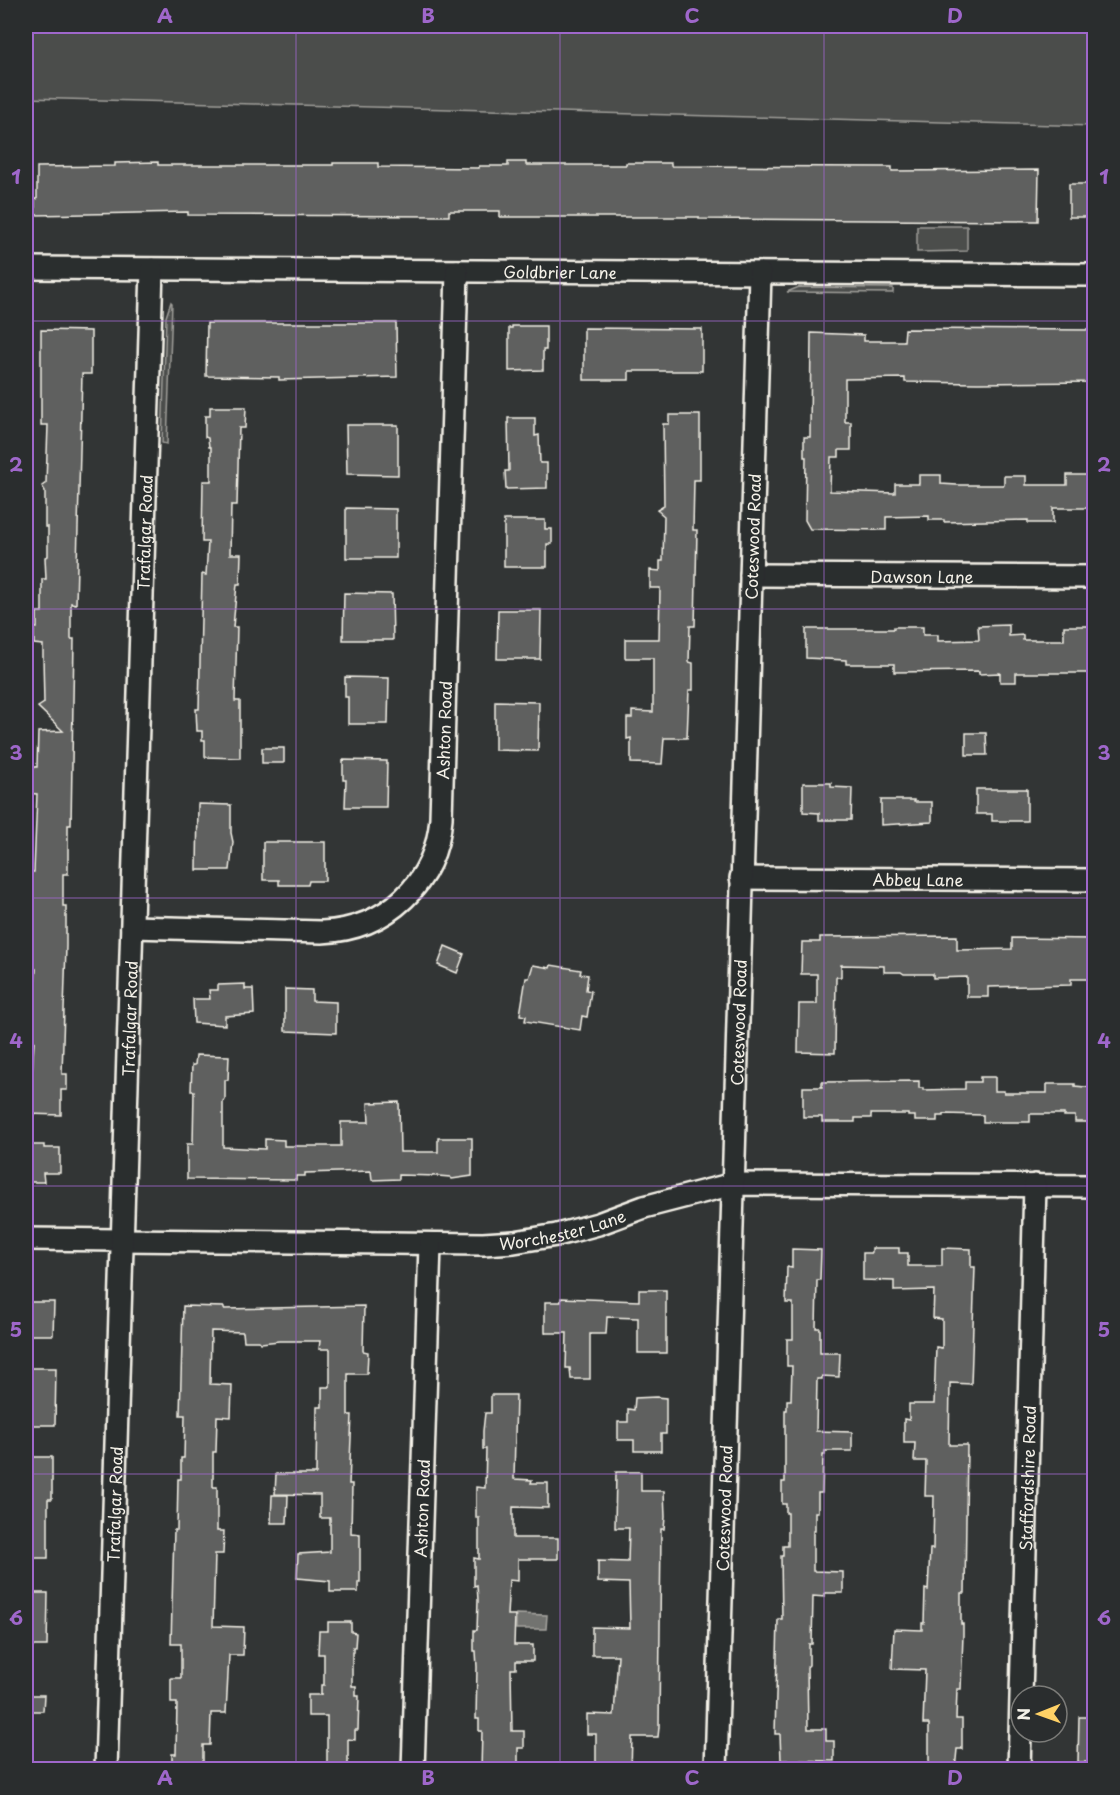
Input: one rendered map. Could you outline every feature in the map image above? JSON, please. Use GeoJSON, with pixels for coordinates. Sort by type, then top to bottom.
{"type":"FeatureCollection","features":[{"type":"Feature","properties":{"kind":"street","name":"Goldbrier Lane"},"geometry":{"type":"LineString","coordinates":[[26,268],[1095,275]]}},
{"type":"Feature","properties":{"kind":"street","name":"Trafalgar Road"},"geometry":{"type":"LineString","coordinates":[[106,1770],[152,268]]}},
{"type":"Feature","properties":{"kind":"street","name":"Ashton Road"},"geometry":{"type":"LineString","coordinates":[[132,927],[322,932],[345,930],[372,921],[399,903],[428,866],[435,848],[441,818],[457,271]]}},
{"type":"Feature","properties":{"kind":"street","name":"Coteswood Road"},"geometry":{"type":"LineString","coordinates":[[716,1770],[760,273]]}},
{"type":"Feature","properties":{"kind":"street","name":"Dawson Lane"},"geometry":{"type":"LineString","coordinates":[[751,575],[1095,577]]}},
{"type":"Feature","properties":{"kind":"street","name":"Abbey Lane"},"geometry":{"type":"LineString","coordinates":[[741,878],[1095,880]]}},
{"type":"Feature","properties":{"kind":"street","name":"Worchester Lane"},"geometry":{"type":"LineString","coordinates":[[26,1239],[430,1245],[514,1242],[598,1224],[655,1204],[733,1184],[1095,1186]]}},
{"type":"Feature","properties":{"kind":"street","name":"Staffordshire Road"},"geometry":{"type":"LineString","coordinates":[[1018,1770],[1035,1185]]}},
{"type":"Feature","properties":{"kind":"street","name":"Ashton Road"},"geometry":{"type":"LineString","coordinates":[[413,1770],[430,1245]]}},
{"type":"Feature","properties":{"kind":"shaded area"},"geometry":{"type":"Polygon","coordinates":[[[26,26],[1094,26],[1094,126],[26,98],[26,26]]]}},
{"type":"Feature","properties":{"kind":"shaded area"},"geometry":{"type":"Polygon","coordinates":[[[917,226],[967,226],[967,251],[917,252],[917,226]]]}},
{"type":"Feature","properties":{"kind":"shaded area"},"geometry":{"type":"Polygon","coordinates":[[[799,287],[893,288],[893,293],[787,292],[799,287]]]}},
{"type":"Feature","properties":{"kind":"shaded area"},"geometry":{"type":"Polygon","coordinates":[[[171,302],[167,444],[162,443],[166,317],[171,302]]]}},
{"type":"Feature","properties":{"kind":"shaded area"},"geometry":{"type":"Polygon","coordinates":[[[516,1614],[547,1615],[546,1629],[516,1629],[516,1614]]]}},
{"type":"Feature","properties":{"kind":"building"},"geometry":{"type":"Polygon","coordinates":[[[158,162],[158,165],[378,163],[378,167],[479,168],[479,166],[508,166],[508,162],[526,162],[526,165],[671,163],[671,166],[892,167],[892,171],[1039,170],[1038,221],[500,217],[500,211],[449,211],[449,216],[188,215],[188,212],[35,215],[37,167],[115,166],[115,163],[158,162]]]}},
{"type":"Feature","properties":{"kind":"building"},"geometry":{"type":"Polygon","coordinates":[[[1069,184],[1095,184],[1095,213],[1091,213],[1091,217],[1069,217],[1069,184]]]}},
{"type":"Feature","properties":{"kind":"building"},"geometry":{"type":"Polygon","coordinates":[[[207,323],[396,323],[397,377],[279,380],[279,377],[206,376],[207,323]]]}},
{"type":"Feature","properties":{"kind":"building"},"geometry":{"type":"Polygon","coordinates":[[[512,326],[546,326],[543,370],[509,371],[509,328],[512,326]]]}},
{"type":"Feature","properties":{"kind":"building"},"geometry":{"type":"Polygon","coordinates":[[[584,328],[702,329],[702,371],[629,371],[629,380],[584,380],[584,328]]]}},
{"type":"Feature","properties":{"kind":"building"},"geometry":{"type":"Polygon","coordinates":[[[905,329],[1095,330],[1095,382],[978,383],[905,382],[905,378],[845,379],[845,422],[851,422],[851,450],[839,450],[839,457],[831,457],[830,491],[895,493],[895,484],[919,484],[919,475],[941,475],[941,484],[1004,485],[1004,476],[1026,476],[1026,485],[1067,485],[1067,475],[1095,475],[1095,508],[1053,508],[1053,523],[1028,523],[1028,520],[944,522],[944,520],[929,520],[929,516],[886,517],[886,530],[810,529],[805,520],[804,437],[810,437],[811,333],[864,335],[864,341],[904,341],[905,329]]]}},
{"type":"Feature","properties":{"kind":"building"},"geometry":{"type":"Polygon","coordinates":[[[41,330],[91,331],[91,374],[82,374],[76,604],[71,603],[71,639],[74,639],[71,825],[68,825],[68,874],[63,874],[66,946],[62,1074],[67,1074],[67,1090],[61,1090],[61,1115],[28,1114],[34,1041],[29,1041],[30,1018],[33,1018],[36,969],[31,969],[31,939],[26,939],[26,905],[30,905],[30,872],[34,872],[37,794],[26,793],[26,767],[37,767],[38,732],[63,731],[38,707],[44,703],[43,645],[34,644],[37,612],[42,612],[42,579],[46,579],[45,557],[48,556],[45,491],[42,486],[46,483],[48,425],[41,425],[41,330]]]}},
{"type":"Feature","properties":{"kind":"building"},"geometry":{"type":"Polygon","coordinates":[[[210,407],[246,407],[245,428],[239,428],[237,505],[231,505],[230,554],[241,554],[240,584],[237,584],[233,627],[237,627],[235,701],[240,701],[240,758],[205,757],[205,740],[202,740],[202,731],[197,731],[202,574],[206,575],[208,542],[202,542],[203,481],[211,481],[211,447],[209,447],[208,438],[205,437],[205,416],[210,416],[210,407]]]}},
{"type":"Feature","properties":{"kind":"building"},"geometry":{"type":"Polygon","coordinates":[[[669,415],[700,415],[700,480],[694,480],[693,530],[697,530],[695,626],[690,626],[689,662],[693,663],[693,690],[689,690],[687,738],[664,738],[662,764],[631,763],[631,738],[627,739],[627,718],[632,718],[632,711],[653,712],[653,658],[625,658],[625,639],[659,639],[660,588],[650,588],[650,570],[660,571],[660,561],[663,561],[664,516],[657,510],[664,506],[663,424],[669,424],[669,415]]]}},
{"type":"Feature","properties":{"kind":"building"},"geometry":{"type":"Polygon","coordinates":[[[508,418],[535,418],[535,436],[539,435],[540,463],[547,463],[547,488],[506,489],[505,471],[509,471],[508,418]]]}},
{"type":"Feature","properties":{"kind":"building"},"geometry":{"type":"Polygon","coordinates":[[[346,425],[398,425],[398,475],[347,474],[346,425]]]}},
{"type":"Feature","properties":{"kind":"building"},"geometry":{"type":"Polygon","coordinates":[[[346,508],[396,509],[396,558],[346,558],[346,508]]]}},
{"type":"Feature","properties":{"kind":"building"},"geometry":{"type":"Polygon","coordinates":[[[504,520],[545,520],[545,529],[552,529],[552,544],[547,544],[547,567],[504,567],[504,520]]]}},
{"type":"Feature","properties":{"kind":"building"},"geometry":{"type":"Polygon","coordinates":[[[344,593],[392,594],[393,640],[343,640],[344,593]]]}},
{"type":"Feature","properties":{"kind":"building"},"geometry":{"type":"Polygon","coordinates":[[[498,610],[541,610],[540,659],[497,659],[498,610]]]}},
{"type":"Feature","properties":{"kind":"building"},"geometry":{"type":"Polygon","coordinates":[[[1009,625],[1009,636],[1023,635],[1023,640],[1064,640],[1064,626],[1094,626],[1095,673],[1016,673],[1016,682],[1000,682],[1000,673],[979,674],[979,671],[894,672],[894,664],[846,664],[846,660],[806,658],[806,629],[923,627],[923,635],[938,635],[938,641],[979,640],[978,626],[1009,625]]]}},
{"type":"Feature","properties":{"kind":"building"},"geometry":{"type":"Polygon","coordinates":[[[345,677],[389,678],[388,724],[348,724],[345,677]]]}},
{"type":"Feature","properties":{"kind":"building"},"geometry":{"type":"Polygon","coordinates":[[[495,701],[539,702],[538,751],[495,750],[495,701]]]}},
{"type":"Feature","properties":{"kind":"building"},"geometry":{"type":"Polygon","coordinates":[[[966,733],[986,733],[987,755],[966,755],[966,733]]]}},
{"type":"Feature","properties":{"kind":"building"},"geometry":{"type":"Polygon","coordinates":[[[262,748],[284,748],[284,763],[262,763],[262,748]]]}},
{"type":"Feature","properties":{"kind":"building"},"geometry":{"type":"Polygon","coordinates":[[[343,760],[387,761],[386,807],[345,807],[346,780],[343,780],[343,760]]]}},
{"type":"Feature","properties":{"kind":"building"},"geometry":{"type":"Polygon","coordinates":[[[803,783],[831,783],[831,787],[852,788],[851,820],[819,820],[819,813],[803,812],[803,783]]]}},
{"type":"Feature","properties":{"kind":"building"},"geometry":{"type":"Polygon","coordinates":[[[976,789],[1027,789],[1027,821],[992,821],[992,814],[976,814],[976,789]]]}},
{"type":"Feature","properties":{"kind":"building"},"geometry":{"type":"Polygon","coordinates":[[[881,800],[932,802],[932,822],[881,825],[881,800]]]}},
{"type":"Feature","properties":{"kind":"building"},"geometry":{"type":"Polygon","coordinates":[[[198,804],[231,805],[233,842],[230,870],[197,870],[198,804]]]}},
{"type":"Feature","properties":{"kind":"building"},"geometry":{"type":"Polygon","coordinates":[[[263,842],[325,842],[325,881],[309,881],[308,885],[279,885],[279,880],[263,880],[263,842]]]}},
{"type":"Feature","properties":{"kind":"building"},"geometry":{"type":"Polygon","coordinates":[[[957,936],[957,950],[1012,949],[1012,938],[1095,939],[1095,979],[1071,979],[1071,985],[988,987],[988,997],[967,997],[967,977],[933,978],[933,974],[884,972],[884,966],[841,965],[841,977],[836,977],[835,1053],[798,1052],[799,1004],[817,1004],[817,974],[801,974],[802,942],[820,942],[820,937],[957,936]]]}},
{"type":"Feature","properties":{"kind":"building"},"geometry":{"type":"Polygon","coordinates":[[[445,946],[464,954],[457,973],[438,965],[445,946]]]}},
{"type":"Feature","properties":{"kind":"building"},"geometry":{"type":"Polygon","coordinates":[[[533,965],[550,968],[551,965],[581,970],[580,974],[588,975],[586,990],[591,991],[587,1017],[582,1016],[580,1030],[525,1021],[526,1016],[520,1015],[526,978],[529,978],[533,965]]]}},
{"type":"Feature","properties":{"kind":"building"},"geometry":{"type":"Polygon","coordinates":[[[245,984],[245,989],[253,989],[254,1014],[225,1016],[225,1025],[194,1023],[193,999],[210,999],[209,990],[218,990],[218,985],[245,984]]]}},
{"type":"Feature","properties":{"kind":"building"},"geometry":{"type":"Polygon","coordinates":[[[285,989],[312,990],[312,1001],[336,1002],[336,1033],[285,1031],[285,989]]]}},
{"type":"Feature","properties":{"kind":"building"},"geometry":{"type":"Polygon","coordinates":[[[196,1055],[229,1056],[228,1080],[225,1080],[225,1100],[223,1102],[223,1147],[265,1149],[265,1139],[284,1140],[284,1146],[341,1146],[341,1122],[369,1122],[368,1103],[399,1102],[400,1152],[438,1152],[438,1138],[472,1138],[472,1176],[452,1179],[438,1176],[399,1175],[399,1179],[372,1180],[371,1171],[305,1173],[305,1176],[296,1176],[296,1180],[187,1179],[187,1144],[193,1144],[194,1091],[191,1091],[192,1065],[195,1065],[196,1055]]]}},
{"type":"Feature","properties":{"kind":"building"},"geometry":{"type":"Polygon","coordinates":[[[980,1077],[995,1077],[995,1091],[1004,1091],[1004,1093],[1047,1093],[1047,1084],[1075,1084],[1075,1086],[1095,1088],[1095,1122],[1075,1122],[1075,1116],[1064,1116],[1064,1114],[1030,1114],[1030,1122],[983,1122],[983,1115],[944,1114],[944,1116],[937,1116],[937,1121],[915,1121],[915,1116],[908,1116],[908,1114],[871,1114],[871,1118],[855,1118],[855,1122],[822,1122],[822,1117],[803,1117],[803,1087],[822,1087],[822,1082],[919,1081],[919,1088],[923,1090],[965,1089],[965,1082],[980,1082],[980,1077]]]}},
{"type":"Feature","properties":{"kind":"building"},"geometry":{"type":"Polygon","coordinates":[[[26,1145],[60,1148],[60,1173],[43,1173],[44,1182],[26,1182],[26,1145]]]}},
{"type":"Feature","properties":{"kind":"building"},"geometry":{"type":"Polygon","coordinates":[[[872,1248],[899,1248],[899,1253],[908,1253],[908,1266],[942,1266],[942,1248],[971,1249],[971,1267],[975,1267],[971,1384],[950,1383],[949,1445],[967,1445],[965,1593],[961,1593],[963,1635],[961,1689],[957,1689],[956,1719],[962,1719],[962,1749],[957,1749],[955,1770],[929,1770],[929,1724],[923,1724],[925,1670],[892,1669],[894,1629],[922,1630],[922,1623],[924,1623],[925,1589],[928,1590],[930,1549],[933,1549],[934,1496],[925,1496],[926,1461],[914,1461],[915,1443],[904,1443],[904,1419],[909,1420],[909,1404],[934,1404],[936,1347],[942,1348],[942,1319],[933,1318],[934,1290],[894,1291],[894,1281],[863,1280],[863,1253],[872,1253],[872,1248]]]}},
{"type":"Feature","properties":{"kind":"building"},"geometry":{"type":"Polygon","coordinates":[[[792,1249],[821,1250],[820,1280],[817,1280],[816,1328],[820,1328],[820,1353],[840,1353],[839,1377],[822,1376],[822,1379],[817,1379],[816,1431],[852,1432],[852,1451],[825,1451],[823,1455],[822,1493],[818,1493],[818,1512],[815,1512],[815,1531],[813,1531],[813,1571],[843,1572],[843,1593],[825,1593],[825,1597],[813,1596],[812,1644],[809,1644],[809,1665],[807,1667],[808,1729],[826,1729],[826,1741],[834,1741],[834,1761],[781,1760],[780,1734],[775,1734],[778,1619],[782,1619],[781,1556],[783,1556],[783,1546],[788,1546],[788,1513],[786,1513],[786,1504],[782,1504],[782,1482],[785,1482],[785,1410],[787,1410],[787,1400],[791,1400],[792,1366],[787,1366],[787,1339],[793,1339],[793,1303],[786,1303],[787,1267],[792,1268],[792,1249]]]}},
{"type":"Feature","properties":{"kind":"building"},"geometry":{"type":"Polygon","coordinates":[[[639,1290],[666,1290],[666,1353],[638,1353],[638,1318],[607,1317],[606,1334],[590,1334],[590,1379],[571,1379],[570,1368],[566,1368],[567,1333],[545,1333],[545,1302],[561,1302],[561,1298],[639,1301],[639,1290]]]}},
{"type":"Feature","properties":{"kind":"building"},"geometry":{"type":"Polygon","coordinates":[[[26,1302],[54,1302],[53,1335],[30,1335],[30,1331],[26,1331],[26,1302]]]}},
{"type":"Feature","properties":{"kind":"building"},"geometry":{"type":"Polygon","coordinates":[[[183,1306],[224,1307],[224,1309],[364,1306],[363,1351],[368,1352],[367,1374],[348,1374],[348,1415],[352,1415],[349,1484],[352,1484],[351,1533],[360,1534],[360,1582],[358,1582],[358,1592],[330,1592],[330,1581],[297,1578],[298,1554],[330,1552],[330,1518],[320,1518],[320,1495],[275,1494],[276,1474],[316,1474],[317,1407],[322,1407],[322,1387],[330,1387],[330,1349],[319,1349],[320,1341],[261,1343],[244,1341],[243,1332],[211,1331],[210,1384],[232,1385],[231,1417],[217,1416],[216,1452],[213,1452],[213,1487],[217,1487],[217,1531],[224,1531],[223,1554],[215,1554],[213,1626],[244,1627],[243,1655],[229,1655],[226,1713],[211,1713],[210,1745],[203,1745],[203,1770],[172,1770],[172,1754],[176,1754],[177,1703],[171,1703],[171,1678],[181,1678],[181,1644],[171,1644],[174,1530],[177,1530],[178,1479],[181,1479],[181,1458],[184,1458],[185,1415],[180,1415],[183,1306]]]}},
{"type":"Feature","properties":{"kind":"building"},"geometry":{"type":"Polygon","coordinates":[[[26,1368],[56,1368],[55,1425],[26,1425],[26,1368]]]}},
{"type":"Feature","properties":{"kind":"building"},"geometry":{"type":"Polygon","coordinates":[[[491,1395],[516,1395],[514,1479],[532,1480],[531,1483],[548,1483],[548,1508],[513,1507],[513,1538],[558,1538],[558,1559],[518,1559],[518,1581],[509,1580],[507,1615],[515,1615],[514,1645],[533,1645],[533,1661],[516,1661],[516,1669],[511,1669],[512,1731],[524,1731],[524,1748],[518,1748],[518,1770],[481,1770],[482,1731],[479,1731],[479,1719],[476,1719],[477,1667],[474,1630],[477,1630],[478,1600],[477,1585],[474,1586],[474,1558],[479,1559],[479,1518],[476,1518],[476,1487],[485,1488],[486,1449],[483,1449],[483,1431],[485,1413],[491,1413],[491,1395]]]}},
{"type":"Feature","properties":{"kind":"building"},"geometry":{"type":"Polygon","coordinates":[[[635,1398],[666,1398],[666,1434],[661,1434],[661,1451],[634,1451],[634,1440],[618,1440],[618,1422],[628,1422],[628,1409],[634,1410],[635,1398]]]}},
{"type":"Feature","properties":{"kind":"building"},"geometry":{"type":"Polygon","coordinates":[[[26,1457],[52,1457],[52,1499],[48,1499],[48,1558],[26,1558],[26,1457]]]}},
{"type":"Feature","properties":{"kind":"building"},"geometry":{"type":"Polygon","coordinates":[[[616,1472],[641,1472],[641,1491],[664,1491],[665,1517],[664,1529],[661,1529],[659,1727],[658,1737],[632,1737],[631,1770],[596,1770],[596,1734],[587,1734],[587,1714],[614,1715],[618,1655],[592,1655],[592,1627],[630,1628],[629,1583],[598,1582],[598,1561],[628,1562],[629,1528],[615,1528],[616,1472]]]}},
{"type":"Feature","properties":{"kind":"building"},"geometry":{"type":"Polygon","coordinates":[[[272,1495],[288,1495],[287,1523],[271,1523],[272,1495]]]}},
{"type":"Feature","properties":{"kind":"building"},"geometry":{"type":"Polygon","coordinates":[[[26,1593],[48,1593],[47,1646],[26,1646],[26,1593]]]}},
{"type":"Feature","properties":{"kind":"building"},"geometry":{"type":"Polygon","coordinates":[[[328,1622],[351,1622],[351,1632],[356,1633],[355,1647],[352,1652],[352,1686],[356,1686],[356,1696],[359,1696],[358,1730],[355,1730],[355,1740],[348,1739],[348,1770],[327,1770],[327,1716],[308,1716],[308,1695],[321,1695],[321,1685],[324,1685],[324,1654],[318,1654],[319,1631],[328,1631],[328,1622]]]}},
{"type":"Feature","properties":{"kind":"building"},"geometry":{"type":"Polygon","coordinates":[[[26,1695],[44,1695],[43,1711],[26,1711],[26,1695]]]}},
{"type":"Feature","properties":{"kind":"building"},"geometry":{"type":"Polygon","coordinates":[[[1079,1717],[1095,1717],[1095,1762],[1078,1762],[1079,1717]]]}}]}
